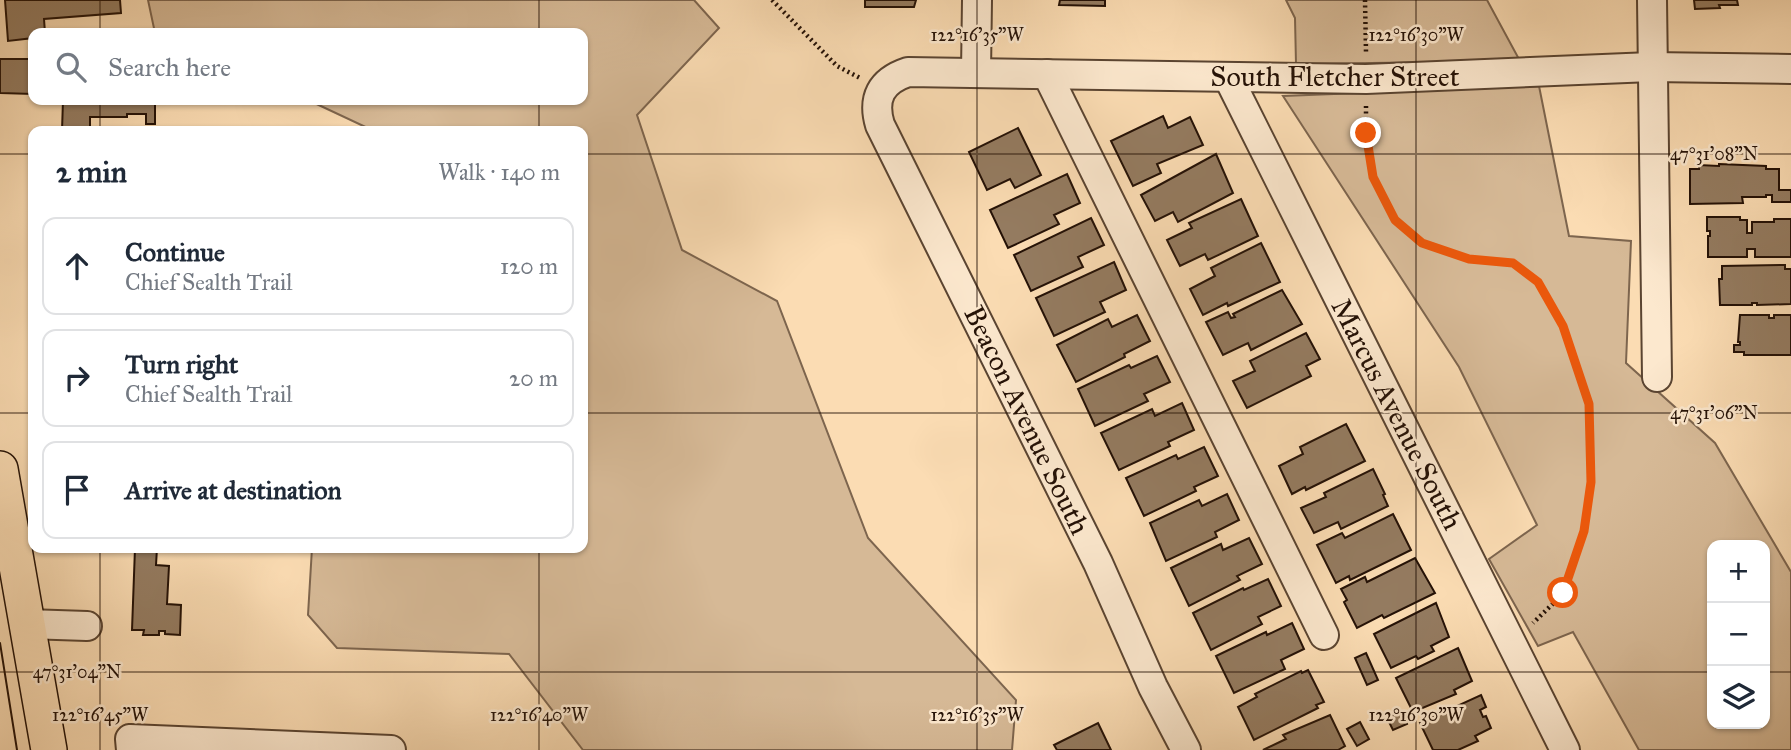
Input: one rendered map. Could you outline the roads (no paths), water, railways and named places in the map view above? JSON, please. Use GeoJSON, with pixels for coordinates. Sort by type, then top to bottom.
{"type":"FeatureCollection","features":[{"type":"Feature","properties":{"kind":"main road"},"geometry":{"type":"LineString","coordinates":[[0,469],[49,750]]}},
{"type":"Feature","properties":{"kind":"street"},"geometry":{"type":"LineString","coordinates":[[976,72],[977,0]]}},
{"type":"Feature","properties":{"kind":"street"},"geometry":{"type":"LineString","coordinates":[[1652,0],[1657,377]]}},
{"type":"Feature","properties":{"kind":"street","name":"South Fletcher Street"},"geometry":{"type":"LineString","coordinates":[[882,88],[894,76],[908,72],[1366,79],[1651,67],[1791,69]]}},
{"type":"Feature","properties":{"kind":"street"},"geometry":{"type":"LineString","coordinates":[[1048,74],[1324,635]]}},
{"type":"Feature","properties":{"kind":"street","name":"Marcus Avenue South"},"geometry":{"type":"LineString","coordinates":[[1228,77],[1565,750]]}},
{"type":"Feature","properties":{"kind":"street","name":"Beacon Avenue South"},"geometry":{"type":"LineString","coordinates":[[882,88],[876,103],[880,125],[1098,563],[1153,687],[1186,750]]}},
{"type":"Feature","properties":{"kind":"street"},"geometry":{"type":"LineString","coordinates":[[27,624],[87,626]]}},
{"type":"Feature","properties":{"kind":"street"},"geometry":{"type":"LineString","coordinates":[[131,750],[130,739],[391,750]]}},
{"type":"Feature","properties":{"kind":"tram line"},"geometry":{"type":"LineString","coordinates":[[0,643],[17,750]]}}]}
